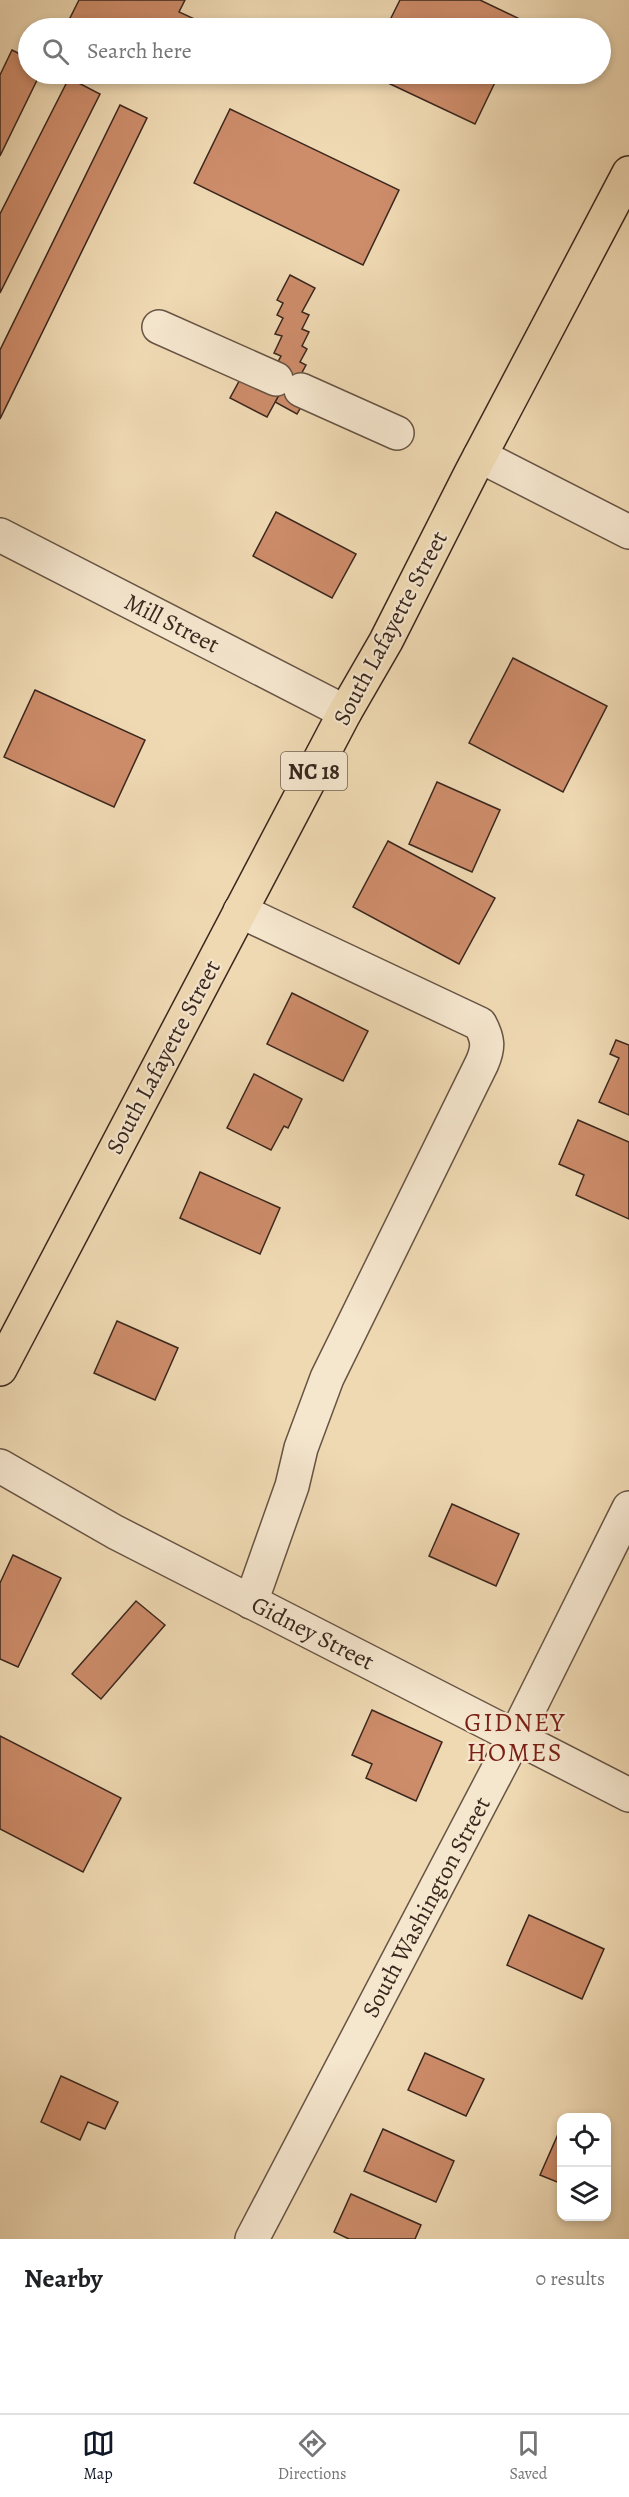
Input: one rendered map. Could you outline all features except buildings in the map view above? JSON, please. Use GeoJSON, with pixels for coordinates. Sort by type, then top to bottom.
{"type":"FeatureCollection","features":[{"type":"Feature","properties":{"kind":"main road","name":"South Lafayette Street"},"geometry":{"type":"LineString","coordinates":[[0,1370],[345,712],[386,641],[480,456],[629,173]]}},
{"type":"Feature","properties":{"kind":"street"},"geometry":{"type":"LineString","coordinates":[[159,327],[397,433]]}},
{"type":"Feature","properties":{"kind":"street"},"geometry":{"type":"LineString","coordinates":[[480,456],[629,532]]}},
{"type":"Feature","properties":{"kind":"street","name":"Mill Street"},"geometry":{"type":"LineString","coordinates":[[0,535],[345,712]]}},
{"type":"Feature","properties":{"kind":"street"},"geometry":{"type":"LineString","coordinates":[[240,911],[480,1024],[488,1038],[485,1056],[327,1378],[301,1448],[292,1486],[251,1602]]}},
{"type":"Feature","properties":{"kind":"street","name":"Gidney Street"},"geometry":{"type":"LineString","coordinates":[[0,1466],[115,1532],[629,1795]]}},
{"type":"Feature","properties":{"kind":"street","name":"South Washington Street"},"geometry":{"type":"LineString","coordinates":[[252,2239],[515,1737],[629,1508]]}},
{"type":"Feature","properties":{"kind":"district","name":"GIDNEY HOMES"},"geometry":{"type":"Point","coordinates":[515,1737]}}]}
